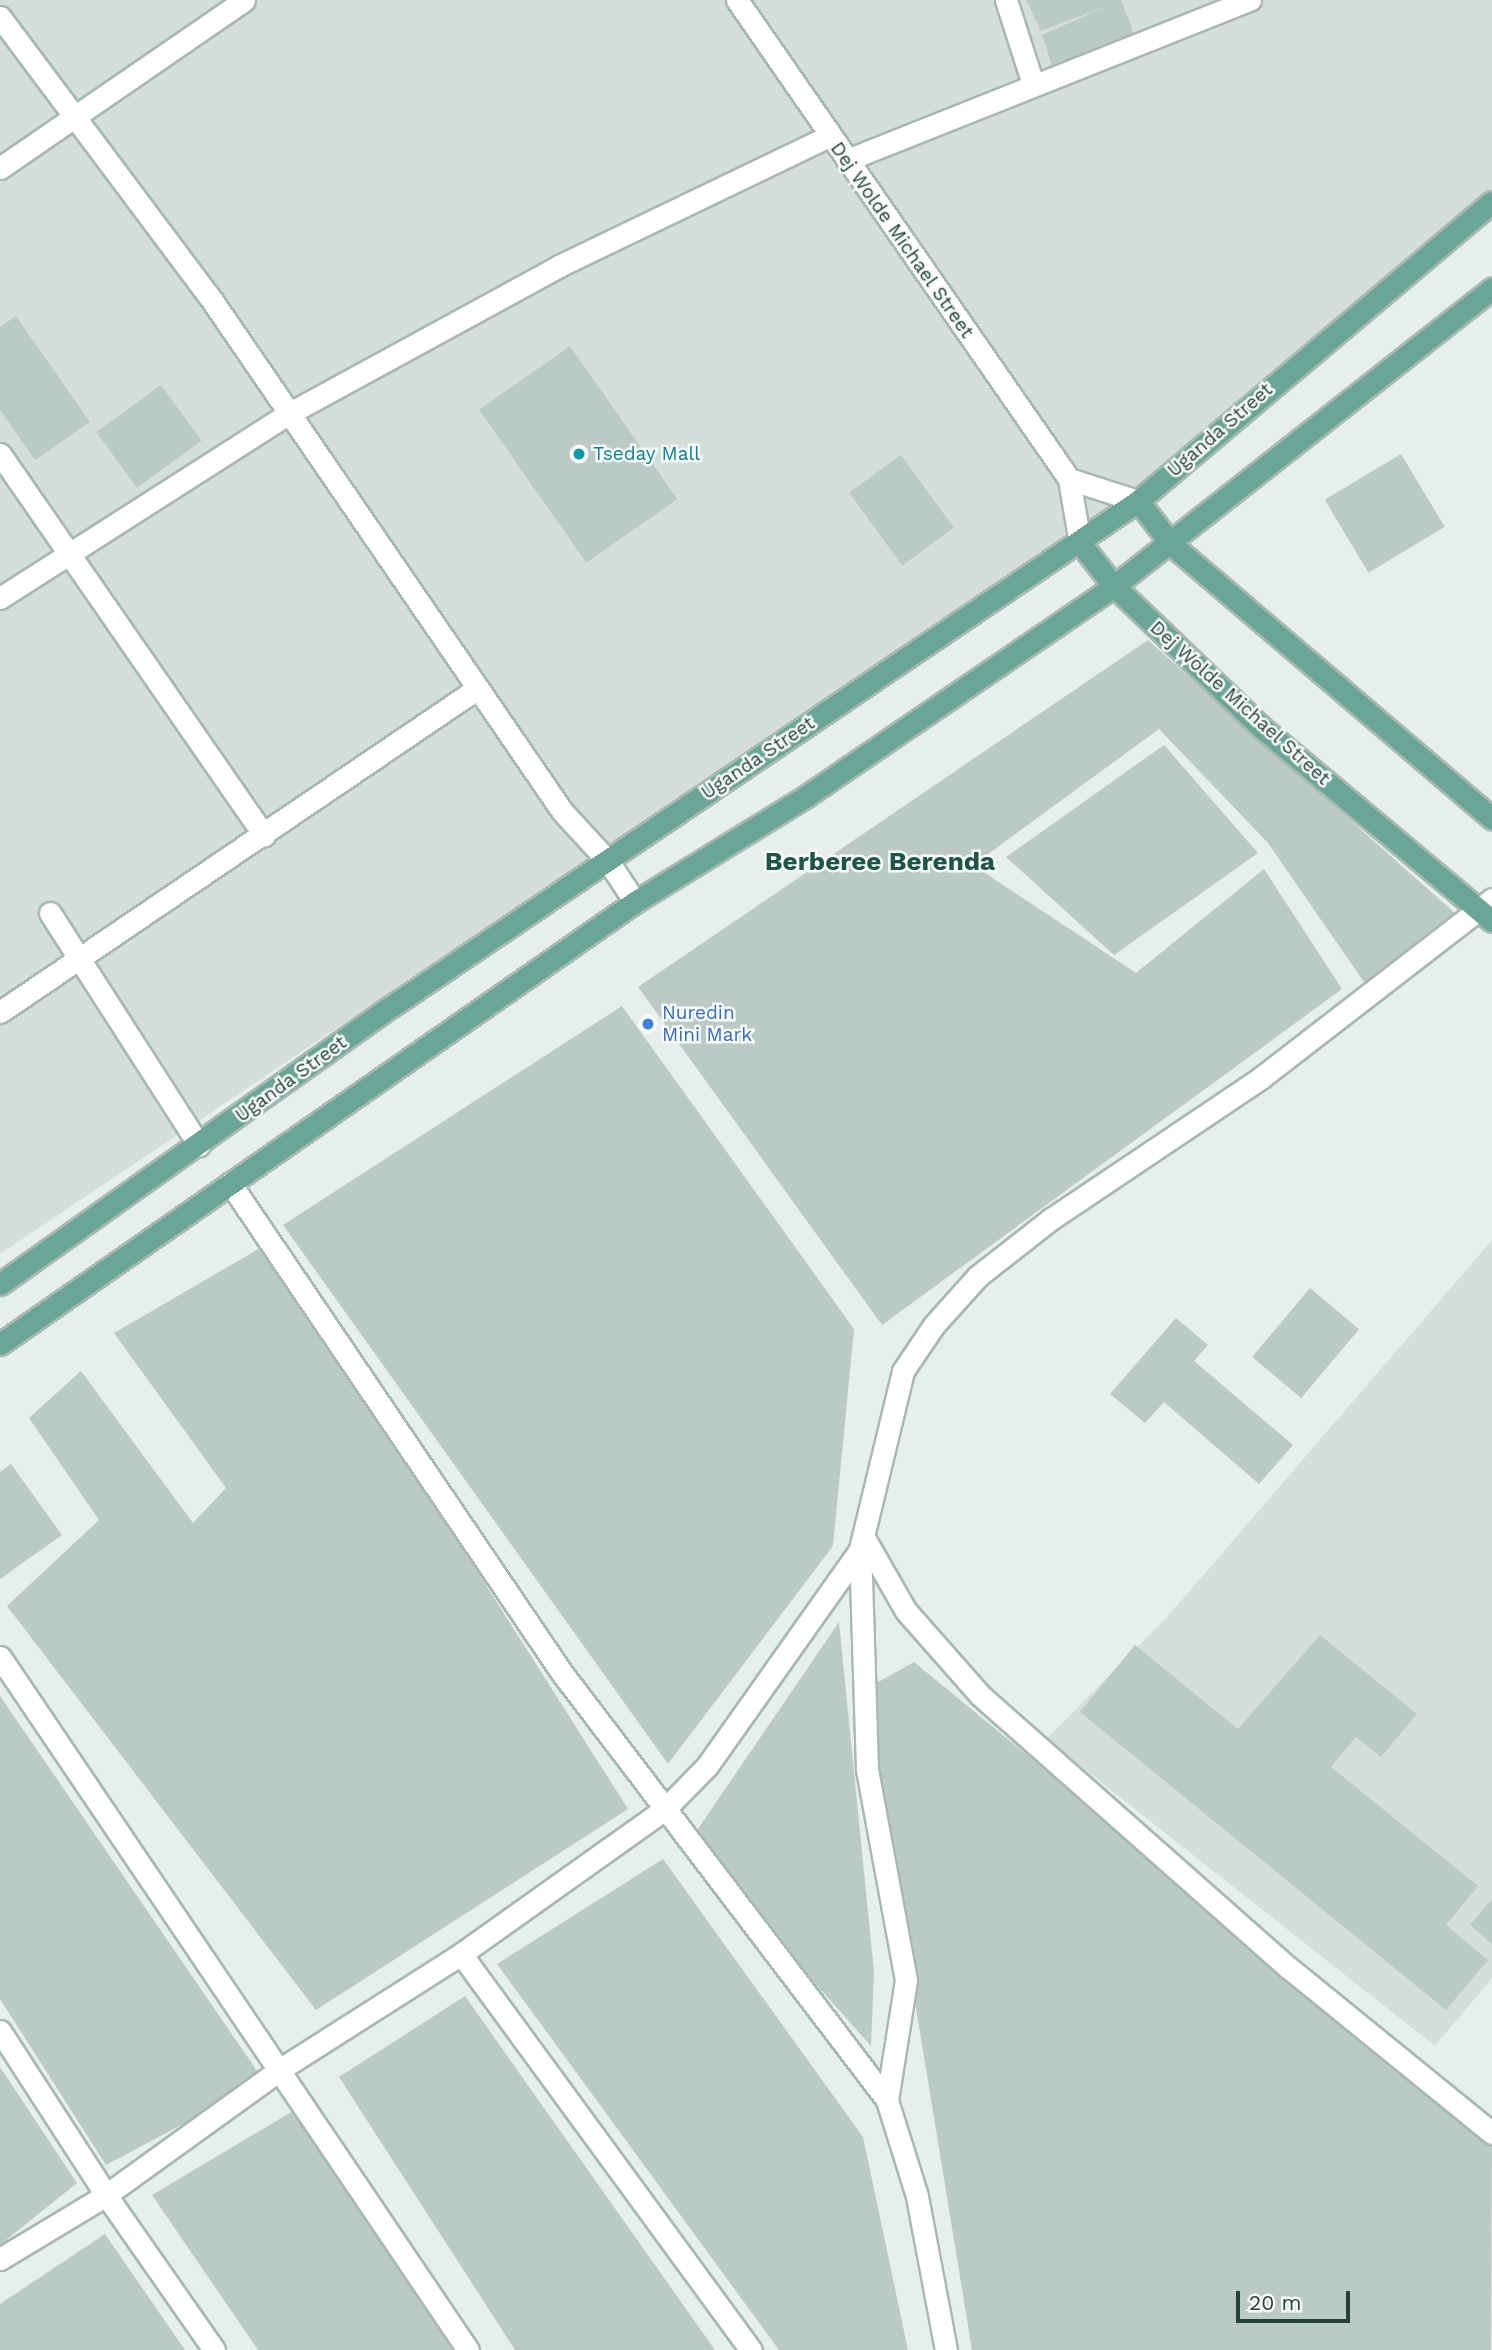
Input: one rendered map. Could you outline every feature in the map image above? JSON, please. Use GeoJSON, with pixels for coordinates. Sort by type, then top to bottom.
{"type":"FeatureCollection","features":[{"type":"Feature","properties":{"kind":"main road","name":"Uganda Street"},"geometry":{"type":"LineString","coordinates":[[2,1278],[199,1145],[389,1008],[1080,543],[1138,501],[1492,202]]}},
{"type":"Feature","properties":{"kind":"main road"},"geometry":{"type":"LineString","coordinates":[[0,1344],[635,902],[805,797],[1172,545],[1492,289]]}},
{"type":"Feature","properties":{"kind":"main road"},"geometry":{"type":"LineString","coordinates":[[1138,501],[1172,545],[1492,818]]}},
{"type":"Feature","properties":{"kind":"main road","name":"Dej Wolde Michael Street"},"geometry":{"type":"LineString","coordinates":[[1080,543],[1114,586],[1261,727],[1488,910]]}},
{"type":"Feature","properties":{"kind":"street"},"geometry":{"type":"LineString","coordinates":[[0,168],[76,119],[244,0]]}},
{"type":"Feature","properties":{"kind":"street","name":"Dej Wolde Michael Street"},"geometry":{"type":"LineString","coordinates":[[737,0],[1069,479],[1080,543]]}},
{"type":"Feature","properties":{"kind":"street"},"geometry":{"type":"LineString","coordinates":[[1006,0],[1033,84]]}},
{"type":"Feature","properties":{"kind":"street"},"geometry":{"type":"LineString","coordinates":[[847,160],[1250,0]]}},
{"type":"Feature","properties":{"kind":"street"},"geometry":{"type":"LineString","coordinates":[[0,17],[209,296],[562,811],[608,861],[635,902]]}},
{"type":"Feature","properties":{"kind":"street"},"geometry":{"type":"LineString","coordinates":[[0,598],[288,414],[559,267],[829,136]]}},
{"type":"Feature","properties":{"kind":"street"},"geometry":{"type":"LineString","coordinates":[[0,454],[68,556],[264,835]]}},
{"type":"Feature","properties":{"kind":"street"},"geometry":{"type":"LineString","coordinates":[[1069,479],[1138,501]]}},
{"type":"Feature","properties":{"kind":"street"},"geometry":{"type":"LineString","coordinates":[[0,1012],[80,962],[478,688]]}},
{"type":"Feature","properties":{"kind":"street"},"geometry":{"type":"LineString","coordinates":[[887,2100],[905,1980],[867,1769],[862,1542],[903,1371],[934,1325],[978,1276],[1051,1219],[1262,1077],[1488,910]]}},
{"type":"Feature","properties":{"kind":"street"},"geometry":{"type":"LineString","coordinates":[[50,913],[199,1145]]}},
{"type":"Feature","properties":{"kind":"street"},"geometry":{"type":"LineString","coordinates":[[230,1183],[562,1673],[887,2100],[917,2196],[946,2350]]}},
{"type":"Feature","properties":{"kind":"street"},"geometry":{"type":"LineString","coordinates":[[0,2259],[106,2195],[279,2070],[461,1954],[664,1810],[707,1766],[862,1542]]}},
{"type":"Feature","properties":{"kind":"street"},"geometry":{"type":"LineString","coordinates":[[862,1542],[905,1611],[980,1695],[1289,1968],[1492,2133]]}},
{"type":"Feature","properties":{"kind":"street"},"geometry":{"type":"LineString","coordinates":[[0,1657],[468,2350]]}},
{"type":"Feature","properties":{"kind":"street"},"geometry":{"type":"LineString","coordinates":[[461,1954],[751,2350]]}},
{"type":"Feature","properties":{"kind":"street"},"geometry":{"type":"LineString","coordinates":[[0,2031],[106,2195],[214,2350]]}},
{"type":"Feature","properties":{"kind":"shaded area"},"geometry":{"type":"Polygon","coordinates":[[[0,0],[1492,0],[1492,190],[1144,486],[0,1254],[0,0]]]}},
{"type":"Feature","properties":{"kind":"shaded area"},"geometry":{"type":"Polygon","coordinates":[[[1492,1240],[1492,1978],[1435,2046],[1046,1739],[1168,1616],[1492,1240]]]}},
{"type":"Feature","properties":{"kind":"building"},"geometry":{"type":"Polygon","coordinates":[[[1026,0],[1121,0],[1134,34],[1052,66],[1042,35],[1107,6],[1041,31],[1026,0]]]}},
{"type":"Feature","properties":{"kind":"building"},"geometry":{"type":"Polygon","coordinates":[[[16,316],[90,422],[35,460],[0,410],[0,327],[16,316]]]}},
{"type":"Feature","properties":{"kind":"building","name":"Tseday Mall"},"geometry":{"type":"Polygon","coordinates":[[[570,346],[677,499],[586,563],[479,410],[570,346]]]}},
{"type":"Feature","properties":{"kind":"building"},"geometry":{"type":"Polygon","coordinates":[[[161,385],[202,441],[137,488],[96,432],[161,385]]]}},
{"type":"Feature","properties":{"kind":"building"},"geometry":{"type":"Polygon","coordinates":[[[1401,454],[1445,527],[1368,573],[1325,500],[1401,454]]]}},
{"type":"Feature","properties":{"kind":"building"},"geometry":{"type":"Polygon","coordinates":[[[901,455],[954,528],[902,565],[849,493],[901,455]]]}},
{"type":"Feature","properties":{"kind":"building"},"geometry":{"type":"Polygon","coordinates":[[[1148,640],[1466,923],[1373,995],[1268,843],[1159,729],[973,865],[1136,973],[1264,869],[1342,989],[882,1325],[638,987],[1148,640]]]}},
{"type":"Feature","properties":{"kind":"building"},"geometry":{"type":"Polygon","coordinates":[[[1164,745],[1258,853],[1114,955],[1006,857],[1164,745]]]}},
{"type":"Feature","properties":{"kind":"building"},"geometry":{"type":"Polygon","coordinates":[[[622,1006],[854,1329],[833,1546],[668,1764],[283,1225],[622,1006]]]}},
{"type":"Feature","properties":{"kind":"building"},"geometry":{"type":"Polygon","coordinates":[[[269,1243],[628,1809],[316,2010],[7,1606],[99,1520],[29,1418],[81,1371],[193,1523],[226,1488],[114,1333],[269,1243]]]}},
{"type":"Feature","properties":{"kind":"building"},"geometry":{"type":"Polygon","coordinates":[[[1310,1288],[1359,1329],[1301,1398],[1252,1357],[1310,1288]]]}},
{"type":"Feature","properties":{"kind":"building"},"geometry":{"type":"Polygon","coordinates":[[[1176,1318],[1208,1345],[1194,1361],[1293,1445],[1259,1484],[1164,1402],[1145,1423],[1110,1394],[1176,1318]]]}},
{"type":"Feature","properties":{"kind":"building"},"geometry":{"type":"Polygon","coordinates":[[[11,1464],[62,1535],[0,1579],[0,1472],[11,1464]]]}},
{"type":"Feature","properties":{"kind":"building"},"geometry":{"type":"Polygon","coordinates":[[[839,1622],[874,1972],[871,2046],[689,1842],[839,1622]]]}},
{"type":"Feature","properties":{"kind":"building"},"geometry":{"type":"Polygon","coordinates":[[[1320,1635],[1417,1714],[1381,1757],[1356,1737],[1331,1767],[1478,1886],[1446,1925],[1488,1960],[1446,2010],[1080,1712],[1135,1645],[1238,1729],[1320,1635]]]}},
{"type":"Feature","properties":{"kind":"building"},"geometry":{"type":"Polygon","coordinates":[[[914,1662],[1492,2137],[1491,2350],[972,2350],[864,1690],[914,1662]]]}},
{"type":"Feature","properties":{"kind":"building"},"geometry":{"type":"Polygon","coordinates":[[[0,1696],[264,2081],[106,2165],[0,1999],[0,1696]]]}},
{"type":"Feature","properties":{"kind":"building"},"geometry":{"type":"Polygon","coordinates":[[[663,1859],[863,2137],[908,2350],[779,2350],[497,1964],[663,1859]]]}},
{"type":"Feature","properties":{"kind":"building"},"geometry":{"type":"Polygon","coordinates":[[[1492,1899],[1492,1944],[1470,1925],[1492,1899]]]}},
{"type":"Feature","properties":{"kind":"building"},"geometry":{"type":"Polygon","coordinates":[[[465,1996],[715,2350],[515,2350],[339,2077],[465,1996]]]}},
{"type":"Feature","properties":{"kind":"building"},"geometry":{"type":"Polygon","coordinates":[[[0,2067],[77,2183],[0,2245],[0,2067]]]}},
{"type":"Feature","properties":{"kind":"building"},"geometry":{"type":"Polygon","coordinates":[[[303,2105],[466,2350],[258,2350],[152,2195],[303,2105]]]}},
{"type":"Feature","properties":{"kind":"building"},"geometry":{"type":"Polygon","coordinates":[[[105,2234],[185,2350],[0,2350],[0,2304],[105,2234]]]}},
{"type":"Feature","properties":{"kind":"place","name":"Tseday Mall"},"geometry":{"type":"Point","coordinates":[579,454]}},
{"type":"Feature","properties":{"kind":"place","name":"Nuredin Mini Mark"},"geometry":{"type":"Point","coordinates":[648,1024]}},
{"type":"Feature","properties":{"kind":"district","name":"Berberee Berenda"},"geometry":{"type":"Point","coordinates":[880,862]}}]}
